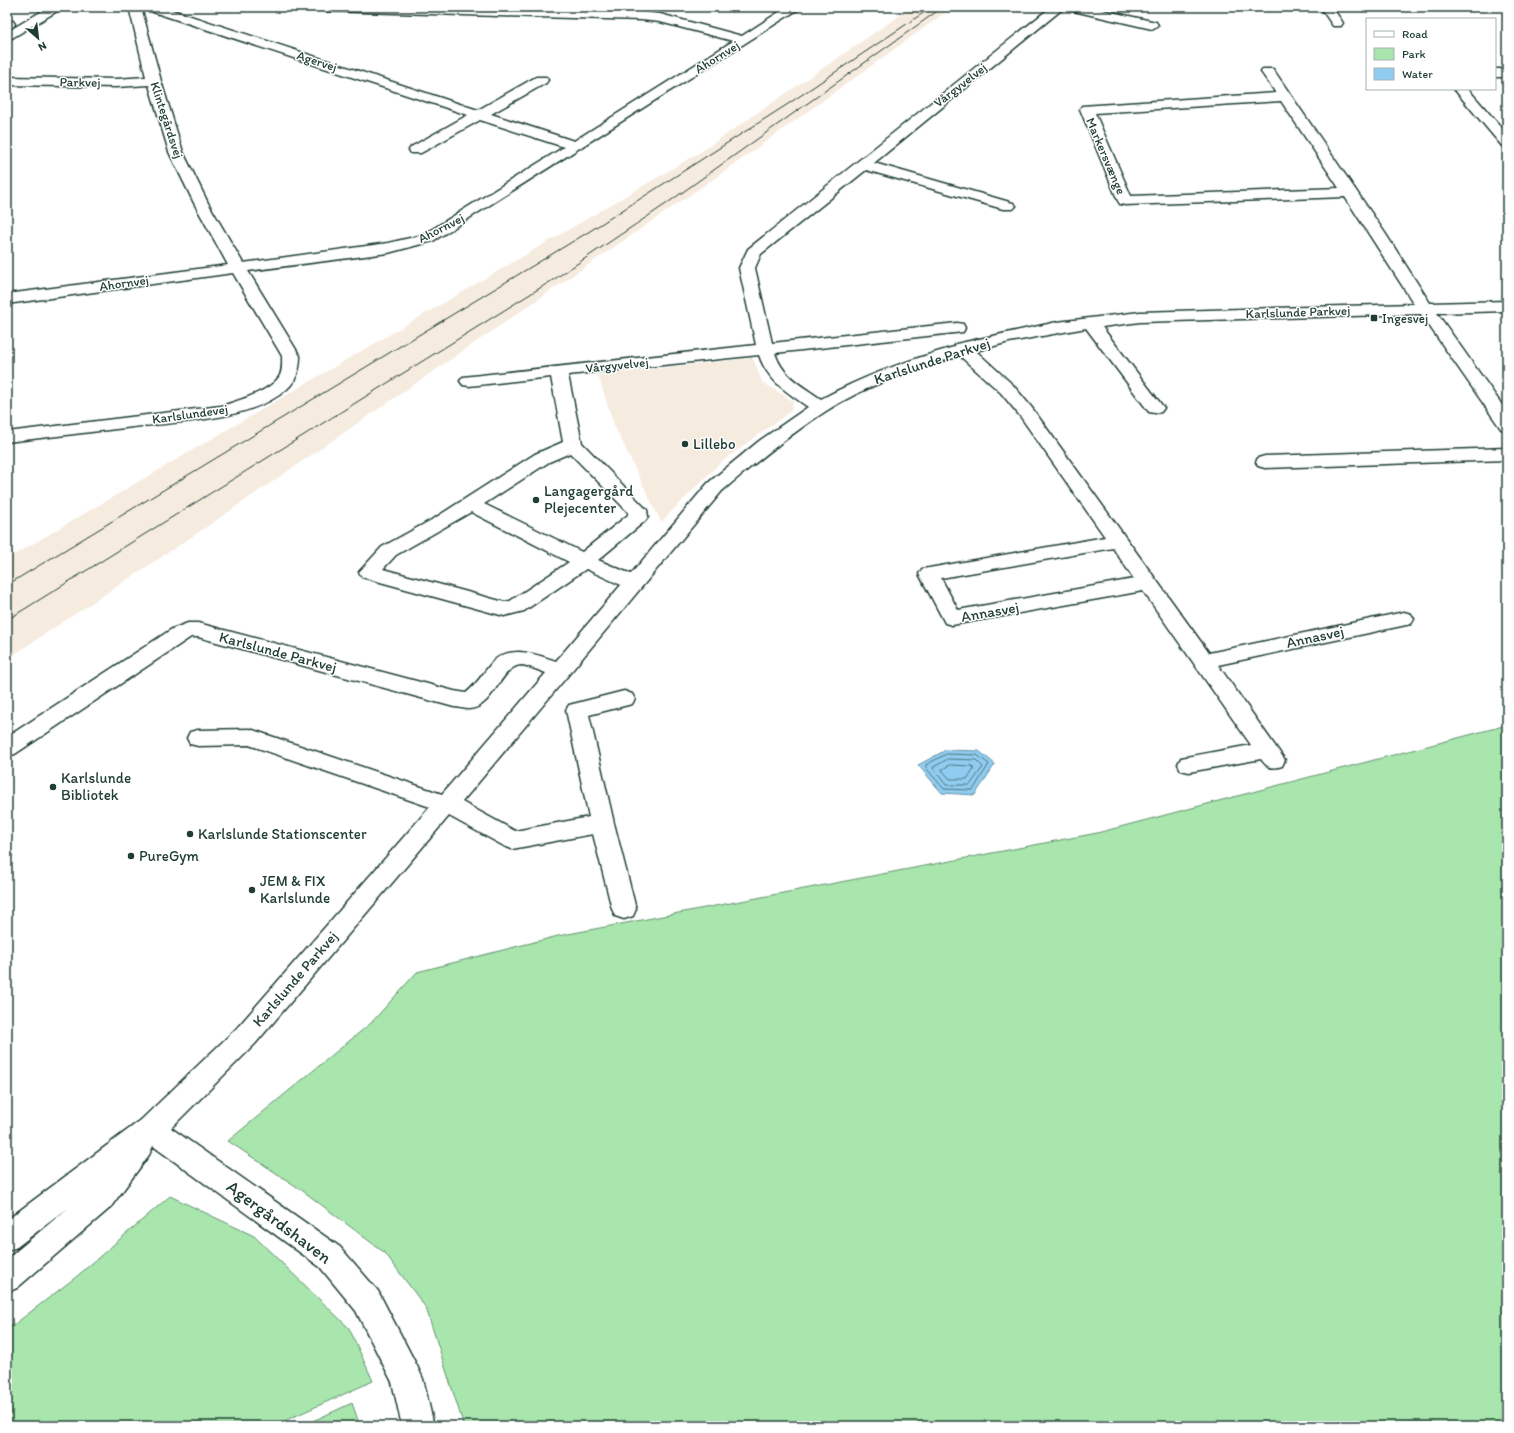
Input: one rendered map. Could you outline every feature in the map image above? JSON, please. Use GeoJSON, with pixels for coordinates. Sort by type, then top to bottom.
{"type":"FeatureCollection","features":[{"type":"Feature","properties":{"kind":"street"},"geometry":{"type":"LineString","coordinates":[[8,28],[39,7]]}},
{"type":"Feature","properties":{"kind":"street"},"geometry":{"type":"LineString","coordinates":[[8,28],[58,7]]}},
{"type":"Feature","properties":{"kind":"street","name":"Klintegårdsvej"},"geometry":{"type":"LineString","coordinates":[[135,7],[154,81],[176,152],[201,203],[238,268]]}},
{"type":"Feature","properties":{"kind":"street","name":"Agervej"},"geometry":{"type":"LineString","coordinates":[[157,7],[165,11],[576,146]]}},
{"type":"Feature","properties":{"kind":"street"},"geometry":{"type":"LineString","coordinates":[[325,7],[641,16],[660,18],[744,40]]}},
{"type":"Feature","properties":{"kind":"street","name":"Ahornvej"},"geometry":{"type":"LineString","coordinates":[[7,299],[388,248],[428,238],[796,7]]}},
{"type":"Feature","properties":{"kind":"street","name":"Vårgyvelvej"},"geometry":{"type":"LineString","coordinates":[[820,407],[782,380],[771,366],[765,348],[747,268],[754,252],[1059,7]]}},
{"type":"Feature","properties":{"kind":"street"},"geometry":{"type":"LineString","coordinates":[[1072,7],[1152,25]]}},
{"type":"Feature","properties":{"kind":"street"},"geometry":{"type":"LineString","coordinates":[[1326,7],[1338,23]]}},
{"type":"Feature","properties":{"kind":"street"},"geometry":{"type":"LineString","coordinates":[[1268,72],[1425,308],[1507,425]]}},
{"type":"Feature","properties":{"kind":"street"},"geometry":{"type":"LineString","coordinates":[[1496,73],[1507,73]]}},
{"type":"Feature","properties":{"kind":"street"},"geometry":{"type":"LineString","coordinates":[[416,150],[541,80]]}},
{"type":"Feature","properties":{"kind":"street","name":"Parkvej"},"geometry":{"type":"LineString","coordinates":[[7,81],[116,83],[154,81]]}},
{"type":"Feature","properties":{"kind":"street"},"geometry":{"type":"LineString","coordinates":[[1462,90],[1507,143]]}},
{"type":"Feature","properties":{"kind":"street","name":"Markersvænge"},"geometry":{"type":"LineString","coordinates":[[1285,97],[1086,108],[1125,200],[1349,192]]}},
{"type":"Feature","properties":{"kind":"street"},"geometry":{"type":"LineString","coordinates":[[862,164],[1008,206]]}},
{"type":"Feature","properties":{"kind":"street","name":"Karlslundevej"},"geometry":{"type":"LineString","coordinates":[[7,437],[222,412],[246,404],[270,392],[286,381],[291,368],[291,356],[238,268]]}},
{"type":"Feature","properties":{"kind":"street","name":"Karlslunde Parkvej"},"geometry":{"type":"LineString","coordinates":[[7,1237],[151,1129],[246,1036],[635,583],[715,487],[765,445],[820,407],[861,385],[913,364],[959,338],[1013,335],[1090,322],[1140,317],[1507,306]]}},
{"type":"Feature","properties":{"kind":"street"},"geometry":{"type":"LineString","coordinates":[[1090,322],[1155,408]]}},
{"type":"Feature","properties":{"kind":"street"},"geometry":{"type":"LineString","coordinates":[[959,338],[1026,412],[1270,755],[1189,764]]}},
{"type":"Feature","properties":{"kind":"street","name":"Vårgyvelvej"},"geometry":{"type":"LineString","coordinates":[[469,381],[765,348],[959,338]]}},
{"type":"Feature","properties":{"kind":"street"},"geometry":{"type":"LineString","coordinates":[[558,371],[573,445],[637,510],[638,517],[584,561],[517,606],[504,609],[369,572],[389,551],[471,505],[542,458],[573,445]]}},
{"type":"Feature","properties":{"kind":"street"},"geometry":{"type":"LineString","coordinates":[[1264,462],[1507,454]]}},
{"type":"Feature","properties":{"kind":"street"},"geometry":{"type":"LineString","coordinates":[[471,505],[584,561],[635,583]]}},
{"type":"Feature","properties":{"kind":"street","name":"Annasvej"},"geometry":{"type":"LineString","coordinates":[[1118,541],[929,574],[952,618],[1148,583]]}},
{"type":"Feature","properties":{"kind":"street","name":"Annasvej"},"geometry":{"type":"LineString","coordinates":[[1203,660],[1404,618]]}},
{"type":"Feature","properties":{"kind":"street","name":"Karlslunde Parkvej"},"geometry":{"type":"LineString","coordinates":[[7,748],[179,634],[188,630],[205,632],[454,699],[470,701],[482,692],[499,668],[511,660],[524,658],[560,670]]}},
{"type":"Feature","properties":{"kind":"street"},"geometry":{"type":"LineString","coordinates":[[624,698],[577,710],[602,823],[624,909]]}},
{"type":"Feature","properties":{"kind":"street"},"geometry":{"type":"LineString","coordinates":[[198,738],[250,737],[446,804],[512,840],[602,823]]}},
{"type":"Feature","properties":{"kind":"street","name":"Karlslunde Parkvej"},"geometry":{"type":"LineString","coordinates":[[7,1278],[100,1199],[151,1129]]}},
{"type":"Feature","properties":{"kind":"street","name":"Agergårdshaven"},"geometry":{"type":"LineString","coordinates":[[151,1129],[330,1257],[367,1301],[407,1379],[418,1426]]}},
{"type":"Feature","properties":{"kind":"shaded area"},"geometry":{"type":"Polygon","coordinates":[[[912,7],[953,7],[725,171],[205,528],[7,659],[7,559],[699,153],[912,7]]]}},
{"type":"Feature","properties":{"kind":"shaded area","name":"Lillebo"},"geometry":{"type":"Polygon","coordinates":[[[753,358],[762,382],[793,401],[791,411],[720,463],[661,522],[614,425],[598,375],[753,358]]]}},
{"type":"Feature","properties":{"kind":"green space"},"geometry":{"type":"Polygon","coordinates":[[[1507,725],[1507,1426],[464,1426],[426,1308],[385,1253],[303,1191],[228,1141],[371,1023],[417,972],[558,936],[1097,833],[1507,725]]]}},
{"type":"Feature","properties":{"kind":"green space"},"geometry":{"type":"Polygon","coordinates":[[[170,1196],[254,1236],[349,1328],[373,1381],[273,1426],[7,1426],[7,1330],[76,1277],[170,1196]]]}},
{"type":"Feature","properties":{"kind":"green space"},"geometry":{"type":"Polygon","coordinates":[[[352,1403],[360,1426],[302,1426],[352,1403]]]}},
{"type":"Feature","properties":{"kind":"water"},"geometry":{"type":"Polygon","coordinates":[[[946,750],[979,751],[995,764],[975,795],[942,793],[918,765],[946,750]]]}},
{"type":"Feature","properties":{"kind":"tram line"},"geometry":{"type":"LineString","coordinates":[[7,585],[590,231],[788,104],[932,7]]}},
{"type":"Feature","properties":{"kind":"tram line"},"geometry":{"type":"LineString","coordinates":[[7,620],[556,278],[666,204],[943,7]]}},
{"type":"Feature","properties":{"kind":"place","name":"Ingesvej"},"geometry":{"type":"Point","coordinates":[1374,318]}},
{"type":"Feature","properties":{"kind":"place","name":"Lillebo"},"geometry":{"type":"Point","coordinates":[685,444]}},
{"type":"Feature","properties":{"kind":"place","name":"Langagergård Plejecenter"},"geometry":{"type":"Point","coordinates":[536,500]}},
{"type":"Feature","properties":{"kind":"place","name":"Karlslunde Bibliotek"},"geometry":{"type":"Point","coordinates":[53,787]}},
{"type":"Feature","properties":{"kind":"place","name":"Karlslunde Stationscenter"},"geometry":{"type":"Point","coordinates":[190,834]}},
{"type":"Feature","properties":{"kind":"place","name":"PureGym"},"geometry":{"type":"Point","coordinates":[131,856]}},
{"type":"Feature","properties":{"kind":"place","name":"JEM & FIX Karlslunde"},"geometry":{"type":"Point","coordinates":[252,890]}}]}
